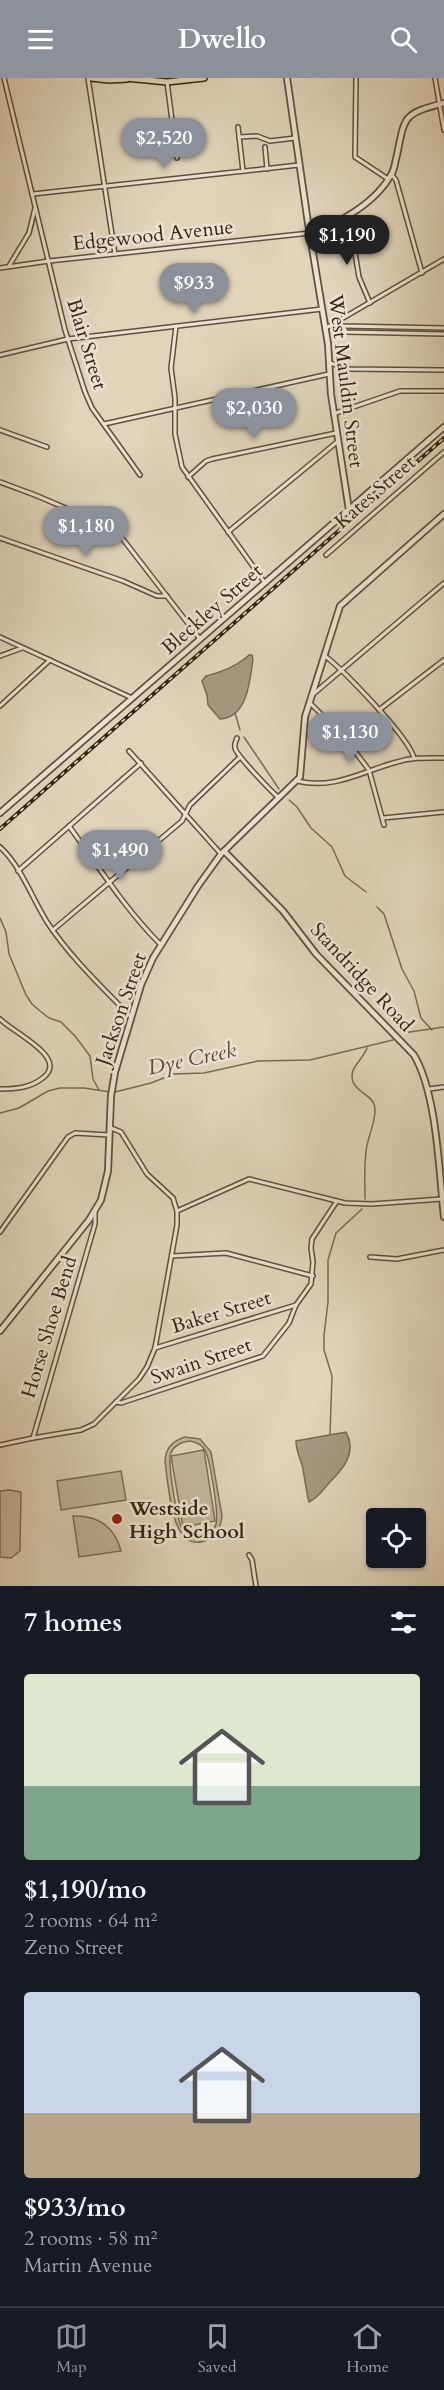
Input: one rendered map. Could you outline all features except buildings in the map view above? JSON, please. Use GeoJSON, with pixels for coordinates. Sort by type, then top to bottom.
{"type":"FeatureCollection","features":[{"type":"Feature","properties":{"kind":"main road"},"geometry":{"type":"LineString","coordinates":[[89,78],[109,80],[127,78],[167,82],[204,78]]}},
{"type":"Feature","properties":{"kind":"street","name":"Blair Street"},"geometry":{"type":"LineString","coordinates":[[4,78],[68,339],[88,402],[140,476]]}},
{"type":"Feature","properties":{"kind":"street"},"geometry":{"type":"LineString","coordinates":[[89,78],[115,254]]}},
{"type":"Feature","properties":{"kind":"street","name":"West Mauldin Street"},"geometry":{"type":"LineString","coordinates":[[287,78],[330,362],[333,414],[349,510]]}},
{"type":"Feature","properties":{"kind":"street"},"geometry":{"type":"LineString","coordinates":[[356,78],[355,157],[396,180],[422,273]]}},
{"type":"Feature","properties":{"kind":"street"},"geometry":{"type":"LineString","coordinates":[[435,78],[444,130]]}},
{"type":"Feature","properties":{"kind":"street"},"geometry":{"type":"LineString","coordinates":[[167,82],[177,158]]}},
{"type":"Feature","properties":{"kind":"street"},"geometry":{"type":"LineString","coordinates":[[310,233],[346,219],[371,197],[390,177],[401,128],[406,118],[414,112],[441,104]]}},
{"type":"Feature","properties":{"kind":"street"},"geometry":{"type":"LineString","coordinates":[[238,127],[243,171]]}},
{"type":"Feature","properties":{"kind":"street"},"geometry":{"type":"LineString","coordinates":[[239,137],[257,135],[270,141],[295,138]]}},
{"type":"Feature","properties":{"kind":"street"},"geometry":{"type":"LineString","coordinates":[[265,147],[267,169]]}},
{"type":"Feature","properties":{"kind":"street"},"geometry":{"type":"LineString","coordinates":[[33,194],[299,165]]}},
{"type":"Feature","properties":{"kind":"street","name":"Blair Street"},"geometry":{"type":"LineString","coordinates":[[9,266],[29,233],[36,206]]}},
{"type":"Feature","properties":{"kind":"street"},"geometry":{"type":"LineString","coordinates":[[346,219],[352,235],[361,284],[370,303]]}},
{"type":"Feature","properties":{"kind":"street","name":"Edgewood Avenue"},"geometry":{"type":"LineString","coordinates":[[0,268],[310,233]]}},
{"type":"Feature","properties":{"kind":"street"},"geometry":{"type":"LineString","coordinates":[[325,328],[444,260]]}},
{"type":"Feature","properties":{"kind":"street"},"geometry":{"type":"LineString","coordinates":[[0,355],[68,339],[322,309]]}},
{"type":"Feature","properties":{"kind":"street"},"geometry":{"type":"LineString","coordinates":[[333,324],[444,328]]}},
{"type":"Feature","properties":{"kind":"street"},"geometry":{"type":"LineString","coordinates":[[176,326],[171,368],[175,434],[182,467],[265,583]]}},
{"type":"Feature","properties":{"kind":"street"},"geometry":{"type":"LineString","coordinates":[[343,326],[346,332],[444,334]]}},
{"type":"Feature","properties":{"kind":"street"},"geometry":{"type":"LineString","coordinates":[[330,362],[349,369],[444,370]]}},
{"type":"Feature","properties":{"kind":"street"},"geometry":{"type":"LineString","coordinates":[[104,423],[329,374]]}},
{"type":"Feature","properties":{"kind":"street"},"geometry":{"type":"LineString","coordinates":[[333,414],[400,391],[444,391]]}},
{"type":"Feature","properties":{"kind":"street","name":"Bleckley Street"},"geometry":{"type":"LineString","coordinates":[[0,813],[444,427]]}},
{"type":"Feature","properties":{"kind":"street"},"geometry":{"type":"LineString","coordinates":[[0,430],[47,447]]}},
{"type":"Feature","properties":{"kind":"street"},"geometry":{"type":"LineString","coordinates":[[188,477],[206,461],[212,459],[336,433]]}},
{"type":"Feature","properties":{"kind":"street"},"geometry":{"type":"LineString","coordinates":[[228,532],[337,442]]}},
{"type":"Feature","properties":{"kind":"street","name":"Kates Street"},"geometry":{"type":"LineString","coordinates":[[326,555],[444,452]]}},
{"type":"Feature","properties":{"kind":"street"},"geometry":{"type":"LineString","coordinates":[[0,482],[115,529],[200,639]]}},
{"type":"Feature","properties":{"kind":"street"},"geometry":{"type":"LineString","coordinates":[[444,514],[340,606],[310,699],[304,728],[302,771],[297,781],[317,785],[330,784],[369,770],[414,758],[444,758]]}},
{"type":"Feature","properties":{"kind":"street"},"geometry":{"type":"LineString","coordinates":[[0,538],[123,581],[157,596],[167,596]]}},
{"type":"Feature","properties":{"kind":"street"},"geometry":{"type":"LineString","coordinates":[[310,699],[444,583]]}},
{"type":"Feature","properties":{"kind":"street"},"geometry":{"type":"LineString","coordinates":[[0,637],[133,698]]}},
{"type":"Feature","properties":{"kind":"street"},"geometry":{"type":"LineString","coordinates":[[0,656],[24,647]]}},
{"type":"Feature","properties":{"kind":"street"},"geometry":{"type":"LineString","coordinates":[[324,655],[343,671],[378,710],[404,740],[414,758]]}},
{"type":"Feature","properties":{"kind":"street"},"geometry":{"type":"LineString","coordinates":[[0,706],[50,660]]}},
{"type":"Feature","properties":{"kind":"street"},"geometry":{"type":"LineString","coordinates":[[378,710],[444,660]]}},
{"type":"Feature","properties":{"kind":"street"},"geometry":{"type":"LineString","coordinates":[[310,699],[344,737],[369,770],[384,825]]}},
{"type":"Feature","properties":{"kind":"street"},"geometry":{"type":"LineString","coordinates":[[237,738],[235,748],[239,758],[246,762],[279,798]]}},
{"type":"Feature","properties":{"kind":"street"},"geometry":{"type":"LineString","coordinates":[[129,751],[222,853]]}},
{"type":"Feature","properties":{"kind":"street"},"geometry":{"type":"LineString","coordinates":[[54,930],[186,815],[190,805],[239,758]]}},
{"type":"Feature","properties":{"kind":"street"},"geometry":{"type":"LineString","coordinates":[[17,871],[141,763]]}},
{"type":"Feature","properties":{"kind":"street","name":"Jackson Street"},"geometry":{"type":"LineString","coordinates":[[0,1331],[95,1211],[108,1171],[112,1083],[146,973],[160,945],[198,885],[222,853],[297,781]]}},
{"type":"Feature","properties":{"kind":"street"},"geometry":{"type":"LineString","coordinates":[[382,818],[444,812]]}},
{"type":"Feature","properties":{"kind":"street"},"geometry":{"type":"LineString","coordinates":[[69,826],[109,884],[160,945]]}},
{"type":"Feature","properties":{"kind":"street"},"geometry":{"type":"LineString","coordinates":[[0,847],[54,930],[102,987],[131,1017]]}},
{"type":"Feature","properties":{"kind":"street","name":"Standridge Road"},"geometry":{"type":"LineString","coordinates":[[222,853],[283,911],[316,954],[414,1055],[422,1068],[429,1089],[444,1217]]}},
{"type":"Feature","properties":{"kind":"street"},"geometry":{"type":"LineString","coordinates":[[0,1019],[46,1054],[50,1066],[48,1073],[37,1083],[25,1087],[0,1089]]}},
{"type":"Feature","properties":{"kind":"street"},"geometry":{"type":"LineString","coordinates":[[429,1089],[444,1087]]}},
{"type":"Feature","properties":{"kind":"street"},"geometry":{"type":"LineString","coordinates":[[0,1445],[85,1429],[94,1424],[139,1379],[155,1348],[177,1225],[177,1211],[173,1198],[147,1174],[121,1132],[111,1128]]}},
{"type":"Feature","properties":{"kind":"street"},"geometry":{"type":"LineString","coordinates":[[0,1232],[68,1137],[75,1133],[111,1136]]}},
{"type":"Feature","properties":{"kind":"street"},"geometry":{"type":"LineString","coordinates":[[177,1211],[249,1179],[337,1201],[372,1204],[442,1199]]}},
{"type":"Feature","properties":{"kind":"street"},"geometry":{"type":"LineString","coordinates":[[172,1256],[225,1253],[313,1276],[310,1248],[312,1239],[337,1201]]}},
{"type":"Feature","properties":{"kind":"street","name":"Horse Shoe Bend"},"geometry":{"type":"LineString","coordinates":[[33,1438],[95,1224],[95,1211]]}},
{"type":"Feature","properties":{"kind":"street"},"geometry":{"type":"LineString","coordinates":[[370,1257],[397,1259],[444,1250]]}},
{"type":"Feature","properties":{"kind":"street","name":"Swain Street"},"geometry":{"type":"LineString","coordinates":[[116,1402],[121,1403],[162,1391],[263,1356],[289,1323],[296,1305],[311,1284],[313,1276]]}},
{"type":"Feature","properties":{"kind":"street","name":"Baker Street"},"geometry":{"type":"LineString","coordinates":[[155,1348],[296,1305]]}},
{"type":"Feature","properties":{"kind":"street"},"geometry":{"type":"LineString","coordinates":[[249,1555],[256,1586]]}},
{"type":"Feature","properties":{"kind":"shaded area"},"geometry":{"type":"Polygon","coordinates":[[[252,655],[253,659],[252,667],[249,687],[242,705],[237,712],[220,719],[208,705],[202,681],[206,676],[229,668],[252,655]]]}},
{"type":"Feature","properties":{"kind":"shaded area"},"geometry":{"type":"Polygon","coordinates":[[[346,1432],[350,1446],[344,1465],[320,1494],[309,1502],[296,1441],[346,1432]]]}},
{"type":"Feature","properties":{"kind":"shaded area"},"geometry":{"type":"Polygon","coordinates":[[[185,1437],[200,1439],[211,1452],[222,1516],[215,1535],[196,1542],[186,1538],[179,1529],[170,1501],[166,1453],[173,1443],[185,1437]],[[190,1441],[176,1446],[171,1453],[171,1479],[183,1530],[188,1535],[199,1538],[214,1529],[217,1519],[207,1455],[199,1444],[190,1441]]]}},
{"type":"Feature","properties":{"kind":"shaded area"},"geometry":{"type":"Polygon","coordinates":[[[204,1450],[215,1521],[183,1527],[171,1456],[204,1450]]]}},
{"type":"Feature","properties":{"kind":"shaded area"},"geometry":{"type":"Polygon","coordinates":[[[121,1471],[126,1500],[61,1510],[57,1481],[121,1471]]]}},
{"type":"Feature","properties":{"kind":"shaded area"},"geometry":{"type":"Polygon","coordinates":[[[0,1491],[21,1492],[20,1551],[11,1558],[0,1557],[0,1491]]]}},
{"type":"Feature","properties":{"kind":"shaded area"},"geometry":{"type":"Polygon","coordinates":[[[73,1516],[98,1520],[104,1524],[114,1535],[121,1551],[79,1557],[73,1516]]]}},
{"type":"Feature","properties":{"kind":"waterway"},"geometry":{"type":"LineString","coordinates":[[235,713],[240,730]]}},
{"type":"Feature","properties":{"kind":"waterway"},"geometry":{"type":"LineString","coordinates":[[244,737],[279,789]]}},
{"type":"Feature","properties":{"kind":"waterway"},"geometry":{"type":"LineString","coordinates":[[289,800],[297,807],[311,828],[332,847],[345,876],[366,892]]}},
{"type":"Feature","properties":{"kind":"waterway"},"geometry":{"type":"LineString","coordinates":[[377,907],[384,914],[402,969],[414,991],[421,1018],[432,1030]]}},
{"type":"Feature","properties":{"kind":"waterway"},"geometry":{"type":"LineString","coordinates":[[0,918],[6,932],[9,954],[26,995],[40,1011],[49,1018],[61,1022],[75,1036],[90,1056],[93,1079],[99,1090]]}},
{"type":"Feature","properties":{"kind":"waterway","name":"Dye Creek"},"geometry":{"type":"LineString","coordinates":[[403,1033],[444,1027]]}},
{"type":"Feature","properties":{"kind":"waterway","name":"Dye Creek"},"geometry":{"type":"LineString","coordinates":[[115,1092],[151,1083],[174,1074],[204,1073],[258,1061],[310,1060],[393,1040]]}},
{"type":"Feature","properties":{"kind":"waterway"},"geometry":{"type":"LineString","coordinates":[[365,1199],[366,1152],[375,1110],[372,1101],[355,1086],[352,1077],[354,1068],[367,1048]]}},
{"type":"Feature","properties":{"kind":"waterway","name":"Dye Creek"},"geometry":{"type":"LineString","coordinates":[[0,1113],[19,1108],[48,1091],[60,1088],[84,1088],[110,1092]]}},
{"type":"Feature","properties":{"kind":"waterway"},"geometry":{"type":"LineString","coordinates":[[330,1434],[332,1376],[324,1350],[328,1302],[328,1260],[336,1233],[362,1209]]}},
{"type":"Feature","properties":{"kind":"railway"},"geometry":{"type":"LineString","coordinates":[[0,829],[444,438]]}},
{"type":"Feature","properties":{"kind":"place","name":"Westside High School"},"geometry":{"type":"Point","coordinates":[117,1519]}}]}
